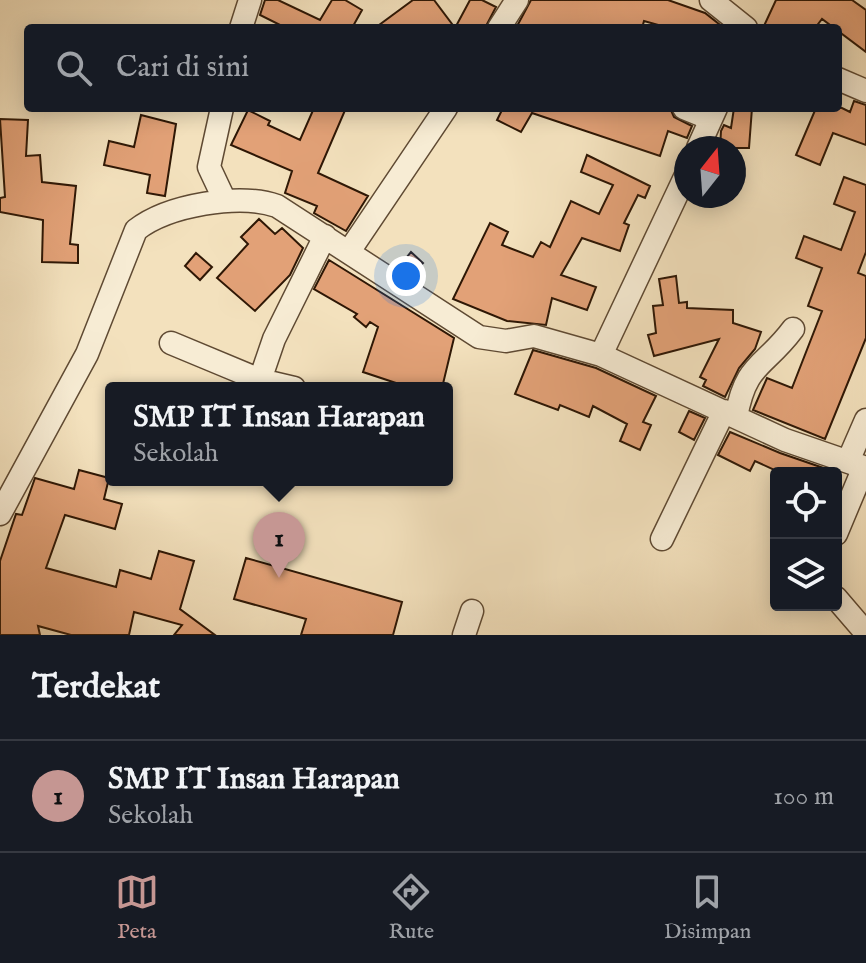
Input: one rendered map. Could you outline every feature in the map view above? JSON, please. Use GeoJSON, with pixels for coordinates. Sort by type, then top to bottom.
{"type":"FeatureCollection","features":[{"type":"Feature","properties":{"kind":"street"},"geometry":{"type":"LineString","coordinates":[[242,24],[250,0]]}},
{"type":"Feature","properties":{"kind":"street"},"geometry":{"type":"LineString","coordinates":[[502,24],[517,0]]}},
{"type":"Feature","properties":{"kind":"street"},"geometry":{"type":"LineString","coordinates":[[711,0],[741,24]]}},
{"type":"Feature","properties":{"kind":"street"},"geometry":{"type":"LineString","coordinates":[[842,81],[866,91]]}},
{"type":"Feature","properties":{"kind":"street"},"geometry":{"type":"LineString","coordinates":[[221,112],[209,167],[225,201]]}},
{"type":"Feature","properties":{"kind":"street"},"geometry":{"type":"LineString","coordinates":[[350,250],[443,112]]}},
{"type":"Feature","properties":{"kind":"street"},"geometry":{"type":"LineString","coordinates":[[703,136],[713,114]]}},
{"type":"Feature","properties":{"kind":"street"},"geometry":{"type":"LineString","coordinates":[[0,514],[87,354],[136,230],[169,214],[225,201],[257,199],[350,250],[479,337],[498,341],[534,336],[601,355],[785,440],[860,465]]}},
{"type":"Feature","properties":{"kind":"street"},"geometry":{"type":"LineString","coordinates":[[601,355],[674,200]]}},
{"type":"Feature","properties":{"kind":"street"},"geometry":{"type":"LineString","coordinates":[[260,380],[274,339],[325,236]]}},
{"type":"Feature","properties":{"kind":"street"},"geometry":{"type":"LineString","coordinates":[[662,539],[749,374],[777,351],[793,329]]}},
{"type":"Feature","properties":{"kind":"street"},"geometry":{"type":"LineString","coordinates":[[171,343],[268,382]]}},
{"type":"Feature","properties":{"kind":"street"},"geometry":{"type":"LineString","coordinates":[[842,517],[860,465],[866,420]]}},
{"type":"Feature","properties":{"kind":"street"},"geometry":{"type":"LineString","coordinates":[[842,605],[866,633]]}},
{"type":"Feature","properties":{"kind":"street"},"geometry":{"type":"LineString","coordinates":[[464,635],[472,611]]}},
{"type":"Feature","properties":{"kind":"building"},"geometry":{"type":"Polygon","coordinates":[[[265,0],[278,0],[320,20],[332,0],[345,0],[362,10],[354,24],[278,24],[260,15],[265,0]]]}},
{"type":"Feature","properties":{"kind":"building"},"geometry":{"type":"Polygon","coordinates":[[[413,0],[434,0],[452,24],[380,24],[413,0]]]}},
{"type":"Feature","properties":{"kind":"building"},"geometry":{"type":"Polygon","coordinates":[[[470,0],[482,0],[496,7],[487,24],[457,24],[470,0]]]}},
{"type":"Feature","properties":{"kind":"building"},"geometry":{"type":"Polygon","coordinates":[[[531,0],[668,0],[705,13],[719,24],[655,24],[644,21],[643,24],[518,24],[531,0]]]}},
{"type":"Feature","properties":{"kind":"building"},"geometry":{"type":"Polygon","coordinates":[[[776,0],[852,0],[866,10],[866,52],[842,34],[842,24],[829,24],[822,19],[818,24],[765,24],[776,0]]]}},
{"type":"Feature","properties":{"kind":"building"},"geometry":{"type":"Polygon","coordinates":[[[854,101],[866,105],[866,145],[833,133],[820,165],[796,155],[814,112],[842,112],[842,108],[850,112],[854,101]]]}},
{"type":"Feature","properties":{"kind":"building"},"geometry":{"type":"Polygon","coordinates":[[[247,112],[270,121],[268,125],[300,140],[312,112],[344,112],[318,173],[368,196],[346,231],[314,213],[317,206],[285,193],[292,171],[231,145],[247,112]]]}},
{"type":"Feature","properties":{"kind":"building"},"geometry":{"type":"Polygon","coordinates":[[[501,112],[672,112],[674,117],[692,126],[688,136],[668,131],[660,156],[532,113],[521,132],[497,120],[501,112]]]}},
{"type":"Feature","properties":{"kind":"building"},"geometry":{"type":"Polygon","coordinates":[[[733,112],[752,112],[749,148],[746,148],[746,136],[721,136],[724,125],[731,128],[733,112]]]}},
{"type":"Feature","properties":{"kind":"building"},"geometry":{"type":"Polygon","coordinates":[[[141,115],[176,124],[165,196],[147,193],[150,175],[104,165],[109,141],[134,147],[141,115]]]}},
{"type":"Feature","properties":{"kind":"building"},"geometry":{"type":"Polygon","coordinates":[[[0,119],[28,120],[26,156],[40,155],[42,182],[76,186],[70,244],[78,245],[78,263],[42,262],[43,220],[0,212],[0,198],[5,197],[0,119]]]}},
{"type":"Feature","properties":{"kind":"building"},"geometry":{"type":"Polygon","coordinates":[[[587,155],[650,186],[645,198],[638,195],[624,223],[629,225],[620,251],[582,238],[561,275],[596,287],[587,310],[552,298],[546,325],[507,321],[453,299],[490,223],[508,232],[502,245],[533,257],[541,242],[550,247],[571,201],[599,214],[613,185],[581,172],[587,155]]]}},
{"type":"Feature","properties":{"kind":"building"},"geometry":{"type":"Polygon","coordinates":[[[844,177],[866,185],[866,252],[858,273],[866,276],[866,338],[825,439],[753,410],[767,378],[792,388],[822,311],[808,306],[822,268],[796,258],[804,236],[841,250],[855,212],[834,204],[844,177]]]}},
{"type":"Feature","properties":{"kind":"building"},"geometry":{"type":"Polygon","coordinates":[[[259,219],[275,234],[282,228],[303,248],[290,275],[255,311],[217,278],[248,244],[241,237],[259,219]]]}},
{"type":"Feature","properties":{"kind":"building"},"geometry":{"type":"Polygon","coordinates":[[[411,252],[423,263],[411,276],[398,268],[411,252]]]}},
{"type":"Feature","properties":{"kind":"building"},"geometry":{"type":"Polygon","coordinates":[[[196,253],[212,267],[200,280],[185,266],[196,253]]]}},
{"type":"Feature","properties":{"kind":"building"},"geometry":{"type":"Polygon","coordinates":[[[329,260],[454,338],[443,382],[393,382],[363,372],[378,327],[370,322],[366,327],[354,317],[357,314],[314,289],[329,260]]]}},
{"type":"Feature","properties":{"kind":"building"},"geometry":{"type":"Polygon","coordinates":[[[676,276],[679,303],[687,302],[687,308],[733,310],[733,323],[761,332],[755,349],[739,368],[725,397],[703,386],[706,380],[700,377],[719,339],[654,356],[648,335],[656,333],[653,306],[663,305],[659,279],[676,276]]]}},
{"type":"Feature","properties":{"kind":"building"},"geometry":{"type":"Polygon","coordinates":[[[533,350],[596,368],[656,396],[643,422],[651,425],[640,450],[620,441],[627,424],[593,406],[589,417],[560,405],[558,410],[515,394],[533,350]]]}},
{"type":"Feature","properties":{"kind":"building"},"geometry":{"type":"Polygon","coordinates":[[[689,411],[705,418],[694,440],[679,432],[689,411]]]}},
{"type":"Feature","properties":{"kind":"building"},"geometry":{"type":"Polygon","coordinates":[[[730,432],[821,467],[770,468],[755,461],[750,471],[718,455],[730,432]]]}},
{"type":"Feature","properties":{"kind":"building"},"geometry":{"type":"Polygon","coordinates":[[[79,470],[105,477],[107,486],[104,499],[122,504],[115,529],[65,515],[46,568],[116,587],[120,570],[151,579],[159,551],[194,561],[180,609],[215,635],[174,635],[182,625],[134,612],[129,635],[71,635],[38,626],[40,635],[0,635],[0,561],[16,514],[22,515],[35,478],[74,489],[79,470]]]}},
{"type":"Feature","properties":{"kind":"building"},"geometry":{"type":"Polygon","coordinates":[[[246,558],[402,602],[393,635],[301,635],[306,619],[234,599],[246,558]]]}},
{"type":"Feature","properties":{"kind":"place","name":"SMP IT Insan Harapan"},"geometry":{"type":"Point","coordinates":[279,578]}}]}
